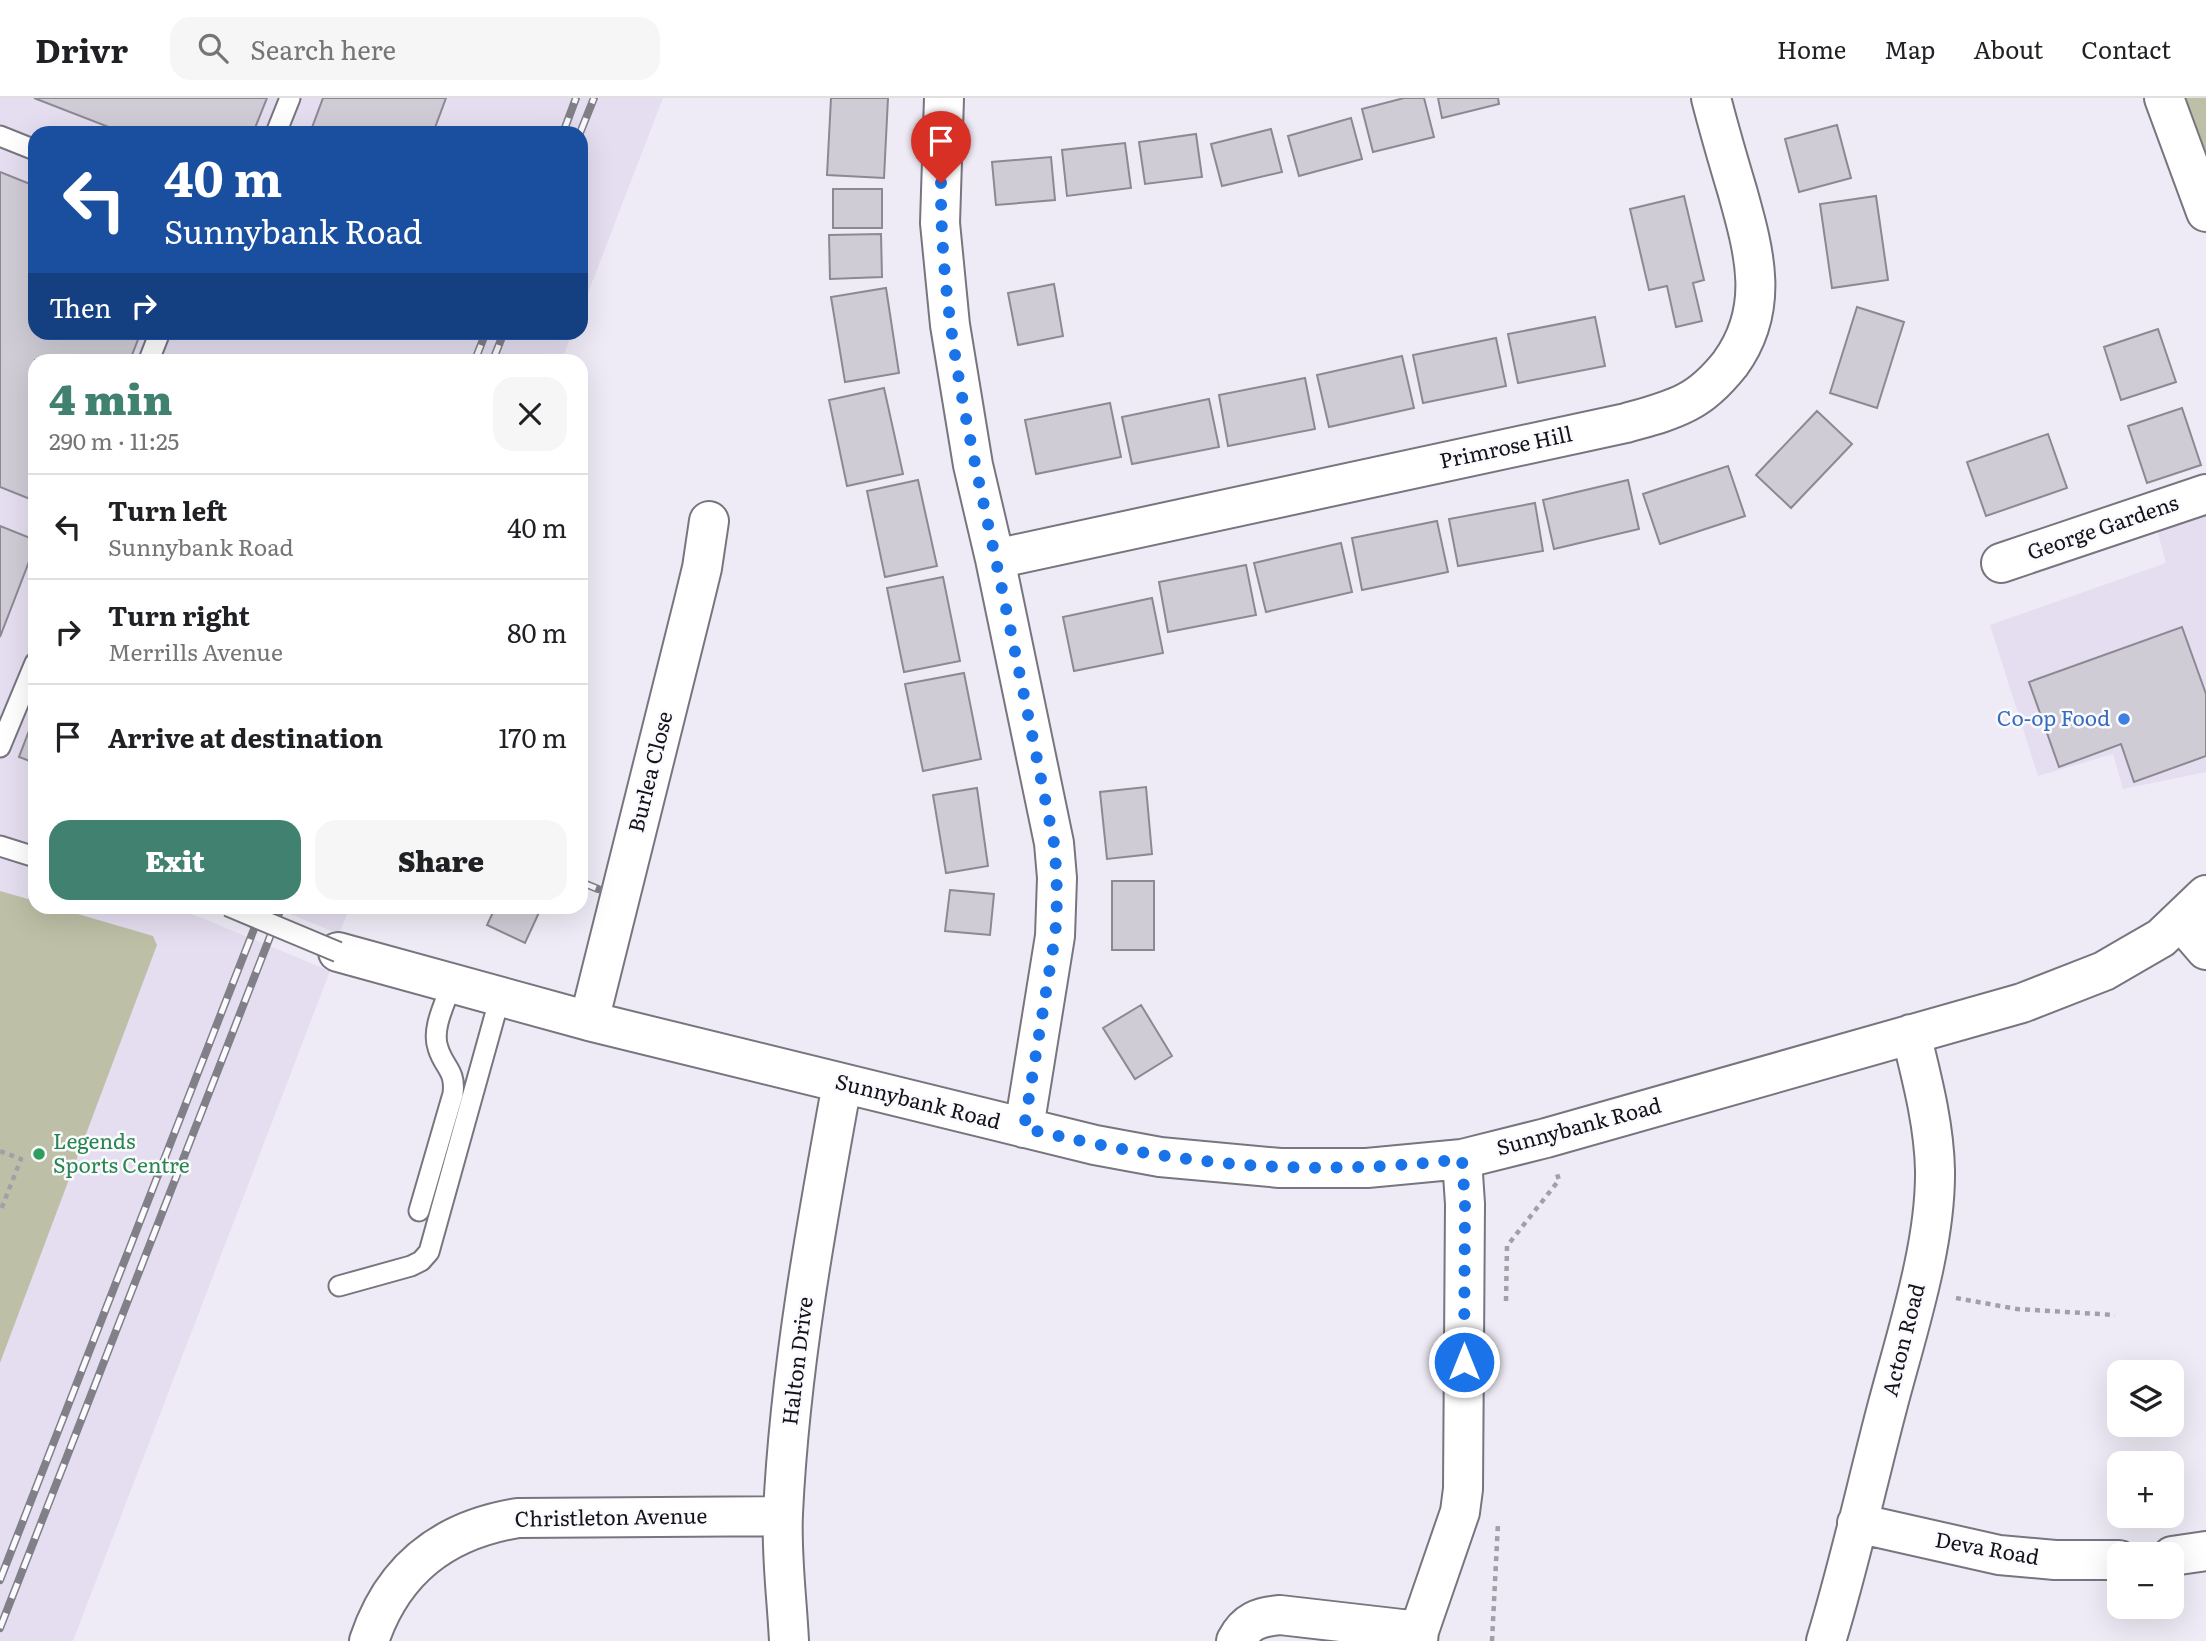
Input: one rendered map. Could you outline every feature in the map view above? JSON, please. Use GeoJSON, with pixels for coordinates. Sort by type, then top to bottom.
{"type":"FeatureCollection","features":[{"type":"Feature","properties":{"kind":"street"},"geometry":{"type":"LineString","coordinates":[[944,98],[940,199],[944,274],[973,465],[1054,843],[1057,878],[1055,936],[1024,1128]]}},
{"type":"Feature","properties":{"kind":"street","name":"Primrose Hill"},"geometry":{"type":"LineString","coordinates":[[995,559],[1626,423],[1689,402],[1714,383],[1739,351],[1753,316],[1755,295],[1756,271],[1752,243],[1711,98]]}},
{"type":"Feature","properties":{"kind":"street"},"geometry":{"type":"LineString","coordinates":[[2164,98],[2206,212]]}},
{"type":"Feature","properties":{"kind":"street","name":"George Gardens"},"geometry":{"type":"LineString","coordinates":[[2001,563],[2204,503]]}},
{"type":"Feature","properties":{"kind":"street","name":"Burlea Close"},"geometry":{"type":"LineString","coordinates":[[589,1021],[702,568],[709,521]]}},
{"type":"Feature","properties":{"kind":"street"},"geometry":{"type":"LineString","coordinates":[[2194,908],[2206,950]]}},
{"type":"Feature","properties":{"kind":"street","name":"Sunnybank Road"},"geometry":{"type":"LineString","coordinates":[[338,952],[589,1021],[1128,1152],[1246,1166],[1367,1168],[1462,1159],[1546,1138],[2022,1003],[2104,971],[2161,938],[2194,908]]}},
{"type":"Feature","properties":{"kind":"street","name":"Acton Road"},"geometry":{"type":"LineString","coordinates":[[1826,1641],[1917,1292],[1932,1216],[1935,1172],[1928,1106],[1911,1034]]}},
{"type":"Feature","properties":{"kind":"street","name":"Halton Drive"},"geometry":{"type":"LineString","coordinates":[[789,1641],[783,1516],[800,1336],[816,1226],[842,1084]]}},
{"type":"Feature","properties":{"kind":"street"},"geometry":{"type":"LineString","coordinates":[[1236,1641],[1250,1623],[1263,1617],[1280,1615],[1419,1636],[1461,1512],[1465,1204],[1462,1159]]}},
{"type":"Feature","properties":{"kind":"street","name":"Christleton Avenue"},"geometry":{"type":"LineString","coordinates":[[369,1641],[387,1598],[410,1570],[440,1545],[488,1523],[518,1518],[783,1516]]}},
{"type":"Feature","properties":{"kind":"street","name":"Deva Road"},"geometry":{"type":"LineString","coordinates":[[1857,1523],[1999,1555],[2055,1560],[2107,1560]]}},
{"type":"Feature","properties":{"kind":"street"},"geometry":{"type":"LineString","coordinates":[[2184,1555],[2206,1552]]}},
{"type":"Feature","properties":{"kind":"lane"},"geometry":{"type":"LineString","coordinates":[[279,126],[290,98]]}},
{"type":"Feature","properties":{"kind":"lane"},"geometry":{"type":"LineString","coordinates":[[0,136],[28,146]]}},
{"type":"Feature","properties":{"kind":"lane"},"geometry":{"type":"LineString","coordinates":[[0,747],[28,680]]}},
{"type":"Feature","properties":{"kind":"lane"},"geometry":{"type":"LineString","coordinates":[[0,846],[28,856]]}},
{"type":"Feature","properties":{"kind":"lane","name":"Sunnybank Road"},"geometry":{"type":"LineString","coordinates":[[247,914],[338,952]]}},
{"type":"Feature","properties":{"kind":"lane"},"geometry":{"type":"LineString","coordinates":[[419,1211],[455,1082],[451,1069],[438,1048],[436,1034],[452,984]]}},
{"type":"Feature","properties":{"kind":"lane"},"geometry":{"type":"LineString","coordinates":[[340,1286],[411,1266],[421,1261],[429,1252],[500,997]]}},
{"type":"Feature","properties":{"kind":"path"},"geometry":{"type":"LineString","coordinates":[[1505,1310],[1507,1246],[1559,1180],[1546,1138]]}},
{"type":"Feature","properties":{"kind":"path"},"geometry":{"type":"LineString","coordinates":[[0,1151],[21,1159],[0,1212]]}},
{"type":"Feature","properties":{"kind":"path"},"geometry":{"type":"LineString","coordinates":[[1917,1292],[2017,1309],[2115,1315]]}},
{"type":"Feature","properties":{"kind":"path"},"geometry":{"type":"LineString","coordinates":[[1492,1641],[1499,1516]]}},
{"type":"Feature","properties":{"kind":"shaded area"},"geometry":{"type":"Polygon","coordinates":[[[0,98],[663,98],[588,293],[588,126],[28,126],[28,340],[569,340],[564,354],[28,354],[28,914],[192,914],[330,971],[73,1641],[0,1641],[0,98]]]}},
{"type":"Feature","properties":{"kind":"shaded area"},"geometry":{"type":"Polygon","coordinates":[[[2206,515],[2206,772],[2123,789],[2113,754],[2038,776],[1990,625],[2166,563],[2157,530],[2206,515]]]}},
{"type":"Feature","properties":{"kind":"shaded area"},"geometry":{"type":"Polygon","coordinates":[[[290,914],[347,914],[339,934],[290,914]]]}},
{"type":"Feature","properties":{"kind":"green space"},"geometry":{"type":"Polygon","coordinates":[[[2181,98],[2206,98],[2206,169],[2181,98]]]}},
{"type":"Feature","properties":{"kind":"green space","name":"Legends Sports Centre"},"geometry":{"type":"Polygon","coordinates":[[[0,891],[28,899],[28,914],[78,914],[153,936],[157,945],[0,1363],[0,891]]]}},
{"type":"Feature","properties":{"kind":"building"},"geometry":{"type":"Polygon","coordinates":[[[34,98],[267,98],[256,126],[106,126],[34,98]]]}},
{"type":"Feature","properties":{"kind":"building"},"geometry":{"type":"Polygon","coordinates":[[[323,98],[446,98],[436,126],[313,126],[323,98]]]}},
{"type":"Feature","properties":{"kind":"building"},"geometry":{"type":"Polygon","coordinates":[[[831,98],[888,98],[884,178],[827,175],[831,98]]]}},
{"type":"Feature","properties":{"kind":"building"},"geometry":{"type":"Polygon","coordinates":[[[1404,98],[1424,98],[1434,137],[1373,152],[1362,109],[1404,98]]]}},
{"type":"Feature","properties":{"kind":"building"},"geometry":{"type":"Polygon","coordinates":[[[1438,98],[1498,98],[1499,104],[1442,118],[1438,98]]]}},
{"type":"Feature","properties":{"kind":"building"},"geometry":{"type":"Polygon","coordinates":[[[1351,118],[1362,159],[1299,176],[1288,136],[1351,118]]]}},
{"type":"Feature","properties":{"kind":"building"},"geometry":{"type":"Polygon","coordinates":[[[1837,125],[1851,178],[1799,192],[1785,139],[1837,125]]]}},
{"type":"Feature","properties":{"kind":"building"},"geometry":{"type":"Polygon","coordinates":[[[1271,129],[1282,172],[1222,186],[1211,144],[1271,129]]]}},
{"type":"Feature","properties":{"kind":"building"},"geometry":{"type":"Polygon","coordinates":[[[1196,134],[1202,177],[1145,184],[1139,142],[1196,134]]]}},
{"type":"Feature","properties":{"kind":"building"},"geometry":{"type":"Polygon","coordinates":[[[1125,143],[1131,188],[1067,196],[1062,150],[1125,143]]]}},
{"type":"Feature","properties":{"kind":"building"},"geometry":{"type":"Polygon","coordinates":[[[1051,157],[1055,200],[996,205],[992,162],[1051,157]]]}},
{"type":"Feature","properties":{"kind":"building"},"geometry":{"type":"Polygon","coordinates":[[[0,172],[28,183],[28,340],[138,340],[132,354],[28,354],[28,498],[0,487],[0,172]]]}},
{"type":"Feature","properties":{"kind":"building"},"geometry":{"type":"Polygon","coordinates":[[[833,189],[882,189],[882,228],[833,228],[833,189]]]}},
{"type":"Feature","properties":{"kind":"building"},"geometry":{"type":"Polygon","coordinates":[[[1684,196],[1704,280],[1693,283],[1702,321],[1676,327],[1667,286],[1649,290],[1630,209],[1684,196]]]}},
{"type":"Feature","properties":{"kind":"building"},"geometry":{"type":"Polygon","coordinates":[[[1876,196],[1888,280],[1832,288],[1820,204],[1876,196]]]}},
{"type":"Feature","properties":{"kind":"building"},"geometry":{"type":"Polygon","coordinates":[[[881,234],[882,277],[830,279],[829,235],[881,234]]]}},
{"type":"Feature","properties":{"kind":"building"},"geometry":{"type":"Polygon","coordinates":[[[1054,284],[1063,336],[1018,345],[1008,293],[1054,284]]]}},
{"type":"Feature","properties":{"kind":"building"},"geometry":{"type":"Polygon","coordinates":[[[886,288],[899,373],[845,382],[831,297],[886,288]]]}},
{"type":"Feature","properties":{"kind":"building"},"geometry":{"type":"Polygon","coordinates":[[[1857,307],[1904,322],[1877,408],[1830,393],[1857,307]]]}},
{"type":"Feature","properties":{"kind":"building"},"geometry":{"type":"Polygon","coordinates":[[[1595,317],[1605,366],[1518,383],[1508,334],[1595,317]]]}},
{"type":"Feature","properties":{"kind":"building"},"geometry":{"type":"Polygon","coordinates":[[[2158,329],[2176,382],[2121,400],[2104,347],[2158,329]]]}},
{"type":"Feature","properties":{"kind":"building"},"geometry":{"type":"Polygon","coordinates":[[[1496,338],[1506,386],[1423,403],[1413,355],[1496,338]]]}},
{"type":"Feature","properties":{"kind":"building"},"geometry":{"type":"Polygon","coordinates":[[[1402,356],[1414,408],[1329,427],[1317,375],[1402,356]]]}},
{"type":"Feature","properties":{"kind":"building"},"geometry":{"type":"Polygon","coordinates":[[[1305,378],[1315,429],[1228,446],[1219,395],[1305,378]]]}},
{"type":"Feature","properties":{"kind":"building"},"geometry":{"type":"Polygon","coordinates":[[[884,388],[903,474],[847,486],[829,400],[884,388]]]}},
{"type":"Feature","properties":{"kind":"building"},"geometry":{"type":"Polygon","coordinates":[[[1209,399],[1219,447],[1132,464],[1122,417],[1209,399]]]}},
{"type":"Feature","properties":{"kind":"building"},"geometry":{"type":"Polygon","coordinates":[[[1110,403],[1121,457],[1036,474],[1025,420],[1110,403]]]}},
{"type":"Feature","properties":{"kind":"building"},"geometry":{"type":"Polygon","coordinates":[[[2182,408],[2201,465],[2147,483],[2128,426],[2182,408]]]}},
{"type":"Feature","properties":{"kind":"building"},"geometry":{"type":"Polygon","coordinates":[[[1817,411],[1852,444],[1791,508],[1756,475],[1817,411]]]}},
{"type":"Feature","properties":{"kind":"building"},"geometry":{"type":"Polygon","coordinates":[[[2048,434],[2067,488],[1986,516],[1967,462],[2048,434]]]}},
{"type":"Feature","properties":{"kind":"building"},"geometry":{"type":"Polygon","coordinates":[[[1728,466],[1745,516],[1660,544],[1643,494],[1728,466]]]}},
{"type":"Feature","properties":{"kind":"building"},"geometry":{"type":"Polygon","coordinates":[[[918,480],[937,566],[885,577],[867,491],[918,480]]]}},
{"type":"Feature","properties":{"kind":"building"},"geometry":{"type":"Polygon","coordinates":[[[1628,480],[1639,529],[1554,549],[1543,500],[1628,480]]]}},
{"type":"Feature","properties":{"kind":"building"},"geometry":{"type":"Polygon","coordinates":[[[1535,503],[1543,551],[1458,566],[1449,519],[1535,503]]]}},
{"type":"Feature","properties":{"kind":"building"},"geometry":{"type":"Polygon","coordinates":[[[1437,521],[1448,572],[1362,590],[1352,538],[1437,521]]]}},
{"type":"Feature","properties":{"kind":"building"},"geometry":{"type":"Polygon","coordinates":[[[0,526],[28,537],[28,564],[0,637],[0,526]]]}},
{"type":"Feature","properties":{"kind":"building"},"geometry":{"type":"Polygon","coordinates":[[[1341,543],[1352,592],[1266,612],[1254,563],[1341,543]]]}},
{"type":"Feature","properties":{"kind":"building"},"geometry":{"type":"Polygon","coordinates":[[[1246,565],[1256,615],[1168,632],[1159,582],[1246,565]]]}},
{"type":"Feature","properties":{"kind":"building"},"geometry":{"type":"Polygon","coordinates":[[[943,577],[960,661],[904,672],[887,588],[943,577]]]}},
{"type":"Feature","properties":{"kind":"building"},"geometry":{"type":"Polygon","coordinates":[[[1152,598],[1163,653],[1074,671],[1063,617],[1152,598]]]}},
{"type":"Feature","properties":{"kind":"building","name":"Co-op Food"},"geometry":{"type":"Polygon","coordinates":[[[2182,627],[2206,694],[2206,756],[2134,782],[2121,744],[2059,767],[2029,682],[2182,627]]]}},
{"type":"Feature","properties":{"kind":"building"},"geometry":{"type":"Polygon","coordinates":[[[964,673],[981,759],[923,771],[905,684],[964,673]]]}},
{"type":"Feature","properties":{"kind":"building"},"geometry":{"type":"Polygon","coordinates":[[[28,733],[28,760],[19,757],[28,733]]]}},
{"type":"Feature","properties":{"kind":"building"},"geometry":{"type":"Polygon","coordinates":[[[1146,787],[1152,854],[1107,859],[1100,792],[1146,787]]]}},
{"type":"Feature","properties":{"kind":"building"},"geometry":{"type":"Polygon","coordinates":[[[977,788],[988,866],[946,873],[933,795],[977,788]]]}},
{"type":"Feature","properties":{"kind":"building"},"geometry":{"type":"Polygon","coordinates":[[[1112,881],[1154,881],[1154,950],[1112,950],[1112,881]]]}},
{"type":"Feature","properties":{"kind":"building"},"geometry":{"type":"Polygon","coordinates":[[[950,890],[994,894],[990,935],[945,931],[950,890]]]}},
{"type":"Feature","properties":{"kind":"building"},"geometry":{"type":"Polygon","coordinates":[[[492,914],[538,914],[525,943],[487,925],[492,914]]]}},
{"type":"Feature","properties":{"kind":"building"},"geometry":{"type":"Polygon","coordinates":[[[1141,1005],[1172,1056],[1135,1079],[1103,1028],[1141,1005]]]}},
{"type":"Feature","properties":{"kind":"railway"},"geometry":{"type":"LineString","coordinates":[[566,126],[576,98]]}},
{"type":"Feature","properties":{"kind":"railway"},"geometry":{"type":"LineString","coordinates":[[583,126],[594,98]]}},
{"type":"Feature","properties":{"kind":"railway"},"geometry":{"type":"LineString","coordinates":[[477,354],[483,340]]}},
{"type":"Feature","properties":{"kind":"railway"},"geometry":{"type":"LineString","coordinates":[[495,354],[501,340]]}},
{"type":"Feature","properties":{"kind":"railway"},"geometry":{"type":"LineString","coordinates":[[588,885],[598,889]]}},
{"type":"Feature","properties":{"kind":"railway"},"geometry":{"type":"LineString","coordinates":[[0,1580],[260,914]]}},
{"type":"Feature","properties":{"kind":"railway"},"geometry":{"type":"LineString","coordinates":[[0,1628],[279,914]]}},
{"type":"Feature","properties":{"kind":"place","name":"Co-op Food"},"geometry":{"type":"Point","coordinates":[2124,719]}},
{"type":"Feature","properties":{"kind":"place","name":"Legends Sports Centre"},"geometry":{"type":"Point","coordinates":[39,1154]}},
{"type":"Feature","properties":{"kind":"route"},"geometry":{"type":"LineString","coordinates":[[941,183],[940,223],[944,274],[957,373],[973,465],[1001,585],[1056,860],[1058,907],[1055,936],[1024,1128],[1128,1152],[1246,1166],[1347,1169],[1462,1159],[1465,1204],[1464,1362]]}}]}
